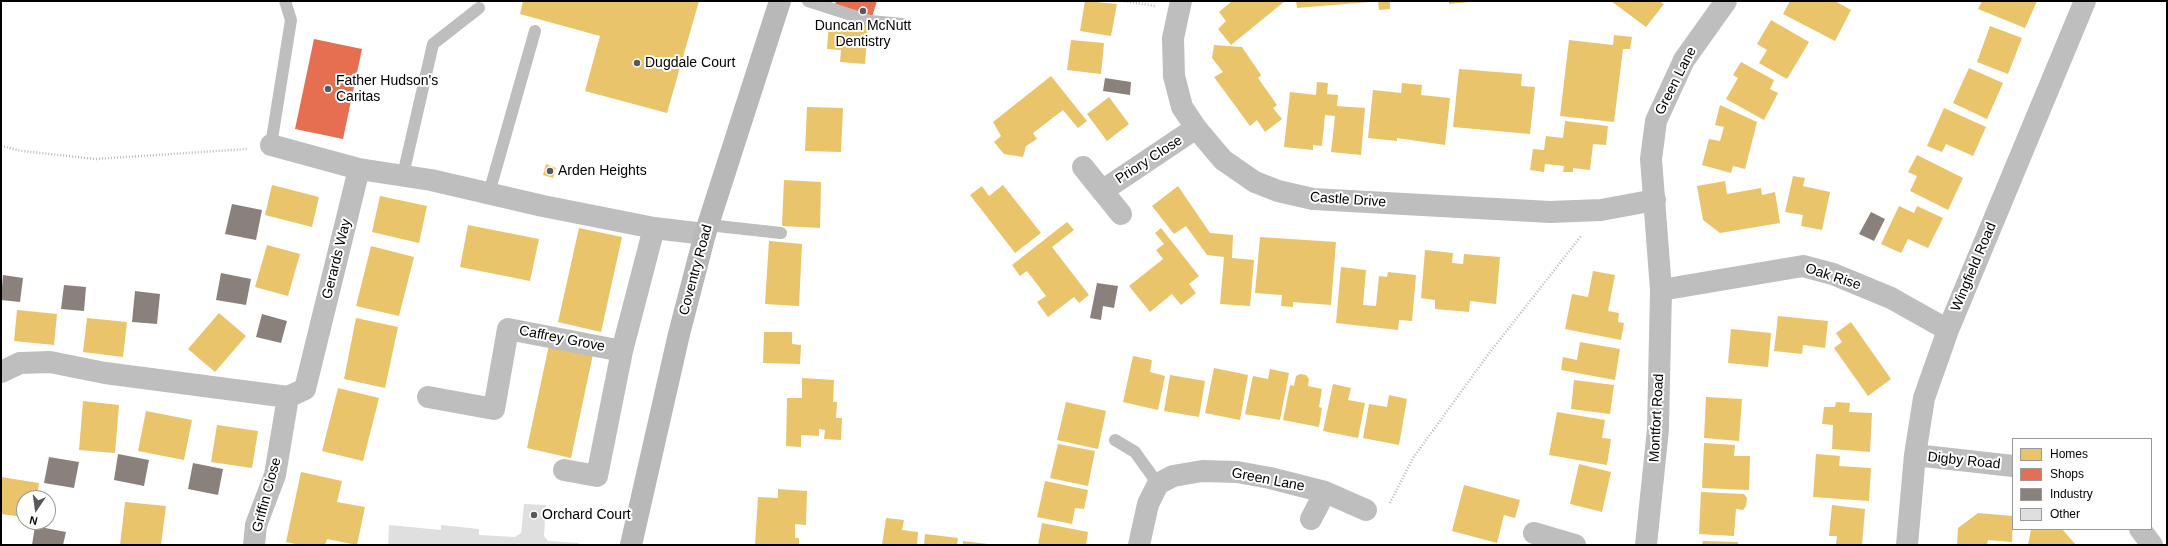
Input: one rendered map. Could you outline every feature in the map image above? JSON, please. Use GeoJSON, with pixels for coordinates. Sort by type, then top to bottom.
{"type":"FeatureCollection","features":[{"type":"Feature","properties":{"kind":"main road","name":"Coventry Road"},"geometry":{"type":"LineString","coordinates":[[631,545],[678,334],[707,229],[780,1]]}},
{"type":"Feature","properties":{"kind":"street","name":"Green Lane"},"geometry":{"type":"LineString","coordinates":[[1661,290],[1651,159],[1656,121],[1684,60],[1726,1]]}},
{"type":"Feature","properties":{"kind":"street","name":"Wingfield Road"},"geometry":{"type":"LineString","coordinates":[[1907,545],[1915,455],[1924,398],[1948,330],[2085,1]]}},
{"type":"Feature","properties":{"kind":"street","name":"Castle Drive"},"geometry":{"type":"LineString","coordinates":[[1180,6],[1173,38],[1174,76],[1182,106],[1196,128],[1223,160],[1255,182],[1278,191],[1313,199],[1550,212],[1601,210],[1655,200]]}},
{"type":"Feature","properties":{"kind":"street","name":"Priory Close"},"geometry":{"type":"LineString","coordinates":[[1102,191],[1196,128]]}},
{"type":"Feature","properties":{"kind":"street"},"geometry":{"type":"LineString","coordinates":[[272,145],[359,169],[402,175],[654,228],[707,229]]}},
{"type":"Feature","properties":{"kind":"street","name":"Priory Close"},"geometry":{"type":"LineString","coordinates":[[1083,167],[1121,214]]}},
{"type":"Feature","properties":{"kind":"street","name":"Gerards Way"},"geometry":{"type":"LineString","coordinates":[[288,397],[305,389],[359,169]]}},
{"type":"Feature","properties":{"kind":"street","name":"Caffrey Grove"},"geometry":{"type":"LineString","coordinates":[[564,470],[597,476],[622,351],[654,228]]}},
{"type":"Feature","properties":{"kind":"street","name":"Oak Rise"},"geometry":{"type":"LineString","coordinates":[[1661,290],[1803,266],[1833,274],[1891,298],[1948,330]]}},
{"type":"Feature","properties":{"kind":"street","name":"Montfort Road"},"geometry":{"type":"LineString","coordinates":[[1646,545],[1658,429],[1661,290]]}},
{"type":"Feature","properties":{"kind":"street","name":"Caffrey Grove"},"geometry":{"type":"LineString","coordinates":[[428,397],[494,409],[508,329],[622,351]]}},
{"type":"Feature","properties":{"kind":"street"},"geometry":{"type":"LineString","coordinates":[[1,372],[20,363],[50,362],[105,373],[288,397]]}},
{"type":"Feature","properties":{"kind":"street","name":"Griffin Close"},"geometry":{"type":"LineString","coordinates":[[254,545],[256,525],[274,475],[288,397]]}},
{"type":"Feature","properties":{"kind":"street","name":"Digby Road"},"geometry":{"type":"LineString","coordinates":[[1915,455],[2012,466]]}},
{"type":"Feature","properties":{"kind":"street","name":"Green Lane"},"geometry":{"type":"LineString","coordinates":[[1158,484],[1173,476],[1202,471],[1237,472],[1325,492],[1366,510]]}},
{"type":"Feature","properties":{"kind":"street"},"geometry":{"type":"LineString","coordinates":[[1139,545],[1148,504],[1158,484]]}},
{"type":"Feature","properties":{"kind":"street","name":"Green Lane"},"geometry":{"type":"LineString","coordinates":[[1311,519],[1325,492]]}},
{"type":"Feature","properties":{"kind":"street"},"geometry":{"type":"LineString","coordinates":[[2141,530],[2152,545]]}},
{"type":"Feature","properties":{"kind":"street"},"geometry":{"type":"LineString","coordinates":[[1534,532],[1575,545]]}},
{"type":"Feature","properties":{"kind":"lane"},"geometry":{"type":"LineString","coordinates":[[272,145],[291,20],[285,1]]}},
{"type":"Feature","properties":{"kind":"lane"},"geometry":{"type":"LineString","coordinates":[[808,1],[870,21],[903,24]]}},
{"type":"Feature","properties":{"kind":"lane"},"geometry":{"type":"LineString","coordinates":[[402,175],[433,44],[479,8]]}},
{"type":"Feature","properties":{"kind":"lane"},"geometry":{"type":"LineString","coordinates":[[490,193],[536,31]]}},
{"type":"Feature","properties":{"kind":"lane"},"geometry":{"type":"LineString","coordinates":[[707,229],[781,233]]}},
{"type":"Feature","properties":{"kind":"lane"},"geometry":{"type":"LineString","coordinates":[[1116,440],[1135,452],[1158,484]]}},
{"type":"Feature","properties":{"kind":"path"},"geometry":{"type":"LineString","coordinates":[[1124,1],[1180,6]]}},
{"type":"Feature","properties":{"kind":"path"},"geometry":{"type":"LineString","coordinates":[[1,146],[22,151],[96,159],[230,151],[272,145]]}},
{"type":"Feature","properties":{"kind":"path"},"geometry":{"type":"LineString","coordinates":[[1366,510],[1382,518],[1413,458],[1487,356],[1601,210]]}},
{"type":"Feature","properties":{"kind":"building: Homes","name":"Dugdale Court"},"geometry":{"type":"Polygon","coordinates":[[[523,1],[699,1],[667,113],[585,91],[600,36],[520,14],[523,1]]]}},
{"type":"Feature","properties":{"kind":"building: Homes"},"geometry":{"type":"Polygon","coordinates":[[[1085,1],[1117,4],[1111,36],[1080,31],[1085,1]]]}},
{"type":"Feature","properties":{"kind":"building: Homes"},"geometry":{"type":"Polygon","coordinates":[[[1232,1],[1285,1],[1231,45],[1218,29],[1226,21],[1219,12],[1232,1]]]}},
{"type":"Feature","properties":{"kind":"building: Homes"},"geometry":{"type":"Polygon","coordinates":[[[1296,1],[1370,1],[1370,2],[1297,8],[1296,1]]]}},
{"type":"Feature","properties":{"kind":"building: Homes"},"geometry":{"type":"Polygon","coordinates":[[[1378,1],[1390,1],[1390,9],[1379,10],[1378,1]]]}},
{"type":"Feature","properties":{"kind":"building: Homes"},"geometry":{"type":"Polygon","coordinates":[[[1449,1],[1468,1],[1469,2],[1449,4],[1449,1]]]}},
{"type":"Feature","properties":{"kind":"building: Homes"},"geometry":{"type":"Polygon","coordinates":[[[1611,1],[1659,1],[1664,4],[1646,27],[1611,1]]]}},
{"type":"Feature","properties":{"kind":"building: Homes"},"geometry":{"type":"Polygon","coordinates":[[[1790,1],[1835,1],[1851,10],[1835,41],[1783,14],[1790,1]]]}},
{"type":"Feature","properties":{"kind":"building: Homes"},"geometry":{"type":"Polygon","coordinates":[[[1982,1],[2037,1],[2025,28],[1978,9],[1982,1]]]}},
{"type":"Feature","properties":{"kind":"building: Homes"},"geometry":{"type":"Polygon","coordinates":[[[1771,20],[1809,42],[1787,79],[1759,63],[1767,50],[1757,44],[1771,20]]]}},
{"type":"Feature","properties":{"kind":"building: Homes"},"geometry":{"type":"Polygon","coordinates":[[[829,22],[868,25],[865,64],[840,62],[841,50],[827,49],[829,22]]]}},
{"type":"Feature","properties":{"kind":"building: Homes"},"geometry":{"type":"Polygon","coordinates":[[[1990,26],[2022,38],[2008,74],[1977,62],[1990,26]]]}},
{"type":"Feature","properties":{"kind":"building: Homes"},"geometry":{"type":"Polygon","coordinates":[[[1614,35],[1632,37],[1630,49],[1623,49],[1614,122],[1560,116],[1569,40],[1613,45],[1614,35]]]}},
{"type":"Feature","properties":{"kind":"building: Homes"},"geometry":{"type":"Polygon","coordinates":[[[1071,40],[1104,43],[1101,74],[1067,70],[1071,40]]]}},
{"type":"Feature","properties":{"kind":"building: Homes"},"geometry":{"type":"Polygon","coordinates":[[[1214,45],[1242,47],[1261,75],[1258,78],[1277,105],[1273,108],[1282,119],[1265,132],[1257,120],[1250,126],[1214,77],[1223,72],[1212,58],[1214,45]]]}},
{"type":"Feature","properties":{"kind":"building: Homes"},"geometry":{"type":"Polygon","coordinates":[[[1741,62],[1774,80],[1770,89],[1778,93],[1764,120],[1726,99],[1738,78],[1733,75],[1741,62]]]}},
{"type":"Feature","properties":{"kind":"building: Homes"},"geometry":{"type":"Polygon","coordinates":[[[1969,68],[2003,83],[1987,119],[1953,103],[1969,68]]]}},
{"type":"Feature","properties":{"kind":"building: Homes"},"geometry":{"type":"Polygon","coordinates":[[[1459,69],[1522,74],[1521,86],[1535,87],[1530,134],[1453,127],[1459,69]]]}},
{"type":"Feature","properties":{"kind":"building: Homes"},"geometry":{"type":"Polygon","coordinates":[[[1051,76],[1087,121],[1078,128],[1063,110],[1033,133],[1037,139],[1026,146],[1023,157],[1004,154],[994,142],[1001,136],[993,122],[1051,76]]]}},
{"type":"Feature","properties":{"kind":"building: Homes"},"geometry":{"type":"Polygon","coordinates":[[[1317,82],[1328,83],[1327,94],[1338,95],[1337,106],[1365,108],[1361,155],[1331,152],[1335,116],[1325,115],[1322,146],[1313,145],[1313,150],[1284,147],[1290,92],[1316,95],[1317,82]]]}},
{"type":"Feature","properties":{"kind":"building: Homes"},"geometry":{"type":"Polygon","coordinates":[[[1402,83],[1422,85],[1421,95],[1450,98],[1445,145],[1397,138],[1397,141],[1368,138],[1373,90],[1401,93],[1402,83]]]}},
{"type":"Feature","properties":{"kind":"building: Homes"},"geometry":{"type":"Polygon","coordinates":[[[1109,97],[1129,124],[1107,141],[1087,114],[1109,97]]]}},
{"type":"Feature","properties":{"kind":"building: Homes"},"geometry":{"type":"Polygon","coordinates":[[[1720,105],[1757,122],[1745,169],[1733,166],[1731,173],[1702,165],[1709,139],[1720,141],[1724,127],[1715,125],[1720,105]]]}},
{"type":"Feature","properties":{"kind":"building: Homes"},"geometry":{"type":"Polygon","coordinates":[[[807,107],[843,108],[841,152],[805,151],[807,107]]]}},
{"type":"Feature","properties":{"kind":"building: Homes"},"geometry":{"type":"Polygon","coordinates":[[[1944,108],[1986,127],[1973,156],[1946,144],[1942,152],[1927,146],[1944,108]]]}},
{"type":"Feature","properties":{"kind":"building: Homes"},"geometry":{"type":"Polygon","coordinates":[[[1565,121],[1608,126],[1606,145],[1593,144],[1590,170],[1573,168],[1573,172],[1563,172],[1564,166],[1545,164],[1544,172],[1530,170],[1533,149],[1544,150],[1546,136],[1563,138],[1565,121]]]}},
{"type":"Feature","properties":{"kind":"building: Homes"},"geometry":{"type":"Polygon","coordinates":[[[1917,155],[1963,178],[1948,210],[1910,191],[1917,176],[1908,172],[1917,155]]]}},
{"type":"Feature","properties":{"kind":"building: Homes","name":"Arden Heights"},"geometry":{"type":"Polygon","coordinates":[[[546,164],[556,168],[553,178],[543,175],[546,164]]]}},
{"type":"Feature","properties":{"kind":"building: Homes"},"geometry":{"type":"Polygon","coordinates":[[[1793,176],[1805,178],[1803,186],[1830,192],[1822,230],[1801,226],[1803,215],[1785,212],[1793,176]]]}},
{"type":"Feature","properties":{"kind":"building: Homes"},"geometry":{"type":"Polygon","coordinates":[[[784,180],[821,182],[820,228],[782,226],[784,180]]]}},
{"type":"Feature","properties":{"kind":"building: Homes"},"geometry":{"type":"Polygon","coordinates":[[[1725,181],[1727,194],[1761,188],[1762,195],[1775,192],[1780,223],[1720,233],[1703,220],[1697,186],[1725,181]]]}},
{"type":"Feature","properties":{"kind":"building: Homes"},"geometry":{"type":"Polygon","coordinates":[[[272,185],[319,197],[312,227],[265,215],[272,185]]]}},
{"type":"Feature","properties":{"kind":"building: Homes"},"geometry":{"type":"Polygon","coordinates":[[[1003,185],[1041,233],[1015,253],[970,195],[982,186],[989,196],[1003,185]]]}},
{"type":"Feature","properties":{"kind":"building: Homes"},"geometry":{"type":"Polygon","coordinates":[[[1178,186],[1210,233],[1233,235],[1232,258],[1254,260],[1250,306],[1220,304],[1224,257],[1207,255],[1186,226],[1174,234],[1152,206],[1178,186]]]}},
{"type":"Feature","properties":{"kind":"building: Homes"},"geometry":{"type":"Polygon","coordinates":[[[380,196],[427,206],[419,243],[372,232],[380,196]]]}},
{"type":"Feature","properties":{"kind":"building: Homes"},"geometry":{"type":"Polygon","coordinates":[[[1899,206],[1914,213],[1917,206],[1943,218],[1928,248],[1908,239],[1901,253],[1881,244],[1899,206]]]}},
{"type":"Feature","properties":{"kind":"building: Homes"},"geometry":{"type":"Polygon","coordinates":[[[1067,222],[1074,230],[1052,247],[1089,295],[1079,303],[1074,297],[1048,317],[1037,302],[1046,296],[1027,271],[1020,276],[1012,265],[1067,222]]]}},
{"type":"Feature","properties":{"kind":"building: Homes"},"geometry":{"type":"Polygon","coordinates":[[[468,225],[539,239],[530,281],[460,267],[468,225]]]}},
{"type":"Feature","properties":{"kind":"building: Homes"},"geometry":{"type":"Polygon","coordinates":[[[579,228],[622,237],[601,332],[558,322],[579,228]]]}},
{"type":"Feature","properties":{"kind":"building: Homes"},"geometry":{"type":"Polygon","coordinates":[[[1161,228],[1199,276],[1189,284],[1196,293],[1181,305],[1172,294],[1150,312],[1129,286],[1163,259],[1156,250],[1164,244],[1155,233],[1161,228]]]}},
{"type":"Feature","properties":{"kind":"building: Homes"},"geometry":{"type":"Polygon","coordinates":[[[1260,237],[1336,242],[1331,305],[1293,302],[1293,307],[1281,306],[1282,295],[1255,293],[1260,237]]]}},
{"type":"Feature","properties":{"kind":"building: Homes"},"geometry":{"type":"Polygon","coordinates":[[[769,241],[802,244],[799,306],[765,304],[769,241]]]}},
{"type":"Feature","properties":{"kind":"building: Homes"},"geometry":{"type":"Polygon","coordinates":[[[267,245],[300,254],[288,296],[255,287],[267,245]]]}},
{"type":"Feature","properties":{"kind":"building: Homes"},"geometry":{"type":"Polygon","coordinates":[[[371,246],[414,257],[399,316],[356,306],[371,246]]]}},
{"type":"Feature","properties":{"kind":"building: Homes"},"geometry":{"type":"Polygon","coordinates":[[[1425,250],[1453,253],[1452,263],[1463,264],[1464,254],[1500,257],[1496,304],[1470,301],[1469,312],[1435,309],[1435,300],[1421,298],[1425,250]]]}},
{"type":"Feature","properties":{"kind":"building: Homes"},"geometry":{"type":"Polygon","coordinates":[[[1341,267],[1366,270],[1363,305],[1376,306],[1379,276],[1387,277],[1388,272],[1416,275],[1412,321],[1399,320],[1398,330],[1336,323],[1341,267]]]}},
{"type":"Feature","properties":{"kind":"building: Homes"},"geometry":{"type":"Polygon","coordinates":[[[1593,271],[1615,275],[1608,311],[1619,313],[1618,322],[1624,323],[1621,340],[1565,329],[1572,294],[1588,297],[1593,271]]]}},
{"type":"Feature","properties":{"kind":"building: Homes"},"geometry":{"type":"Polygon","coordinates":[[[17,310],[57,314],[54,345],[14,341],[17,310]]]}},
{"type":"Feature","properties":{"kind":"building: Homes"},"geometry":{"type":"Polygon","coordinates":[[[219,313],[246,336],[215,372],[188,349],[219,313]]]}},
{"type":"Feature","properties":{"kind":"building: Homes"},"geometry":{"type":"Polygon","coordinates":[[[1778,316],[1828,321],[1825,348],[1803,345],[1802,354],[1774,351],[1778,316]]]}},
{"type":"Feature","properties":{"kind":"building: Homes"},"geometry":{"type":"Polygon","coordinates":[[[87,318],[127,322],[123,357],[83,352],[87,318]]]}},
{"type":"Feature","properties":{"kind":"building: Homes"},"geometry":{"type":"Polygon","coordinates":[[[356,318],[398,327],[385,388],[344,379],[356,318]]]}},
{"type":"Feature","properties":{"kind":"building: Homes"},"geometry":{"type":"Polygon","coordinates":[[[1851,322],[1891,379],[1868,396],[1834,348],[1842,342],[1836,333],[1851,322]]]}},
{"type":"Feature","properties":{"kind":"building: Homes"},"geometry":{"type":"Polygon","coordinates":[[[1731,329],[1771,333],[1768,367],[1728,363],[1731,329]]]}},
{"type":"Feature","properties":{"kind":"building: Homes"},"geometry":{"type":"Polygon","coordinates":[[[764,332],[792,332],[792,344],[801,345],[800,364],[763,363],[764,332]]]}},
{"type":"Feature","properties":{"kind":"building: Homes"},"geometry":{"type":"Polygon","coordinates":[[[1580,342],[1620,349],[1615,380],[1561,370],[1563,357],[1577,360],[1580,342]]]}},
{"type":"Feature","properties":{"kind":"building: Homes"},"geometry":{"type":"Polygon","coordinates":[[[549,345],[593,354],[571,458],[527,448],[549,345]]]}},
{"type":"Feature","properties":{"kind":"building: Homes"},"geometry":{"type":"Polygon","coordinates":[[[1133,356],[1152,360],[1150,372],[1165,376],[1158,410],[1123,402],[1133,356]]]}},
{"type":"Feature","properties":{"kind":"building: Homes"},"geometry":{"type":"Polygon","coordinates":[[[1214,368],[1248,375],[1240,420],[1205,413],[1214,368]]]}},
{"type":"Feature","properties":{"kind":"building: Homes"},"geometry":{"type":"Polygon","coordinates":[[[1270,369],[1289,373],[1280,420],[1245,414],[1253,376],[1268,379],[1270,369]]]}},
{"type":"Feature","properties":{"kind":"building: Homes"},"geometry":{"type":"Polygon","coordinates":[[[1300,374],[1306,375],[1309,379],[1308,386],[1322,389],[1319,407],[1322,408],[1319,427],[1283,420],[1290,385],[1294,386],[1296,376],[1300,374]]]}},
{"type":"Feature","properties":{"kind":"building: Homes"},"geometry":{"type":"Polygon","coordinates":[[[1170,375],[1205,381],[1199,417],[1164,411],[1170,375]]]}},
{"type":"Feature","properties":{"kind":"building: Homes"},"geometry":{"type":"Polygon","coordinates":[[[802,378],[834,380],[833,402],[837,402],[836,418],[842,418],[841,440],[824,439],[825,430],[819,429],[819,436],[801,435],[801,447],[786,446],[787,398],[802,398],[802,378]]]}},
{"type":"Feature","properties":{"kind":"building: Homes"},"geometry":{"type":"Polygon","coordinates":[[[1574,380],[1614,385],[1610,414],[1571,409],[1574,380]]]}},
{"type":"Feature","properties":{"kind":"building: Homes"},"geometry":{"type":"Polygon","coordinates":[[[1333,384],[1351,388],[1348,400],[1365,403],[1358,438],[1323,431],[1333,384]]]}},
{"type":"Feature","properties":{"kind":"building: Homes"},"geometry":{"type":"Polygon","coordinates":[[[338,388],[379,398],[363,461],[322,451],[338,388]]]}},
{"type":"Feature","properties":{"kind":"building: Homes"},"geometry":{"type":"Polygon","coordinates":[[[1389,395],[1407,399],[1399,445],[1363,438],[1369,404],[1387,407],[1389,395]]]}},
{"type":"Feature","properties":{"kind":"building: Homes"},"geometry":{"type":"Polygon","coordinates":[[[1706,397],[1742,399],[1739,441],[1704,438],[1706,397]]]}},
{"type":"Feature","properties":{"kind":"building: Homes"},"geometry":{"type":"Polygon","coordinates":[[[83,401],[119,405],[115,453],[79,450],[83,401]]]}},
{"type":"Feature","properties":{"kind":"building: Homes"},"geometry":{"type":"Polygon","coordinates":[[[1066,402],[1106,411],[1098,449],[1057,440],[1066,402]]]}},
{"type":"Feature","properties":{"kind":"building: Homes"},"geometry":{"type":"Polygon","coordinates":[[[1836,402],[1850,403],[1849,412],[1872,413],[1870,452],[1832,449],[1833,425],[1822,424],[1824,407],[1835,407],[1836,402]]]}},
{"type":"Feature","properties":{"kind":"building: Homes"},"geometry":{"type":"Polygon","coordinates":[[[146,411],[192,420],[184,460],[138,451],[146,411]]]}},
{"type":"Feature","properties":{"kind":"building: Homes"},"geometry":{"type":"Polygon","coordinates":[[[1557,412],[1605,420],[1602,438],[1611,439],[1607,465],[1549,455],[1557,412]]]}},
{"type":"Feature","properties":{"kind":"building: Homes"},"geometry":{"type":"Polygon","coordinates":[[[217,425],[258,431],[252,468],[211,462],[217,425]]]}},
{"type":"Feature","properties":{"kind":"building: Homes"},"geometry":{"type":"Polygon","coordinates":[[[1704,443],[1735,445],[1734,456],[1750,456],[1749,490],[1702,488],[1704,443]]]}},
{"type":"Feature","properties":{"kind":"building: Homes"},"geometry":{"type":"Polygon","coordinates":[[[1058,444],[1095,451],[1088,486],[1050,478],[1058,444]]]}},
{"type":"Feature","properties":{"kind":"building: Homes"},"geometry":{"type":"Polygon","coordinates":[[[1816,454],[1840,456],[1839,466],[1871,468],[1869,501],[1813,497],[1816,454]]]}},
{"type":"Feature","properties":{"kind":"building: Homes"},"geometry":{"type":"Polygon","coordinates":[[[1579,464],[1611,472],[1602,512],[1570,504],[1579,464]]]}},
{"type":"Feature","properties":{"kind":"building: Homes"},"geometry":{"type":"Polygon","coordinates":[[[301,472],[342,481],[337,502],[365,507],[357,545],[327,539],[325,545],[300,545],[286,542],[301,472]]]}},
{"type":"Feature","properties":{"kind":"building: Homes"},"geometry":{"type":"Polygon","coordinates":[[[1,477],[39,483],[38,490],[16,490],[16,516],[1,514],[1,477]]]}},
{"type":"Feature","properties":{"kind":"building: Homes"},"geometry":{"type":"Polygon","coordinates":[[[1045,481],[1088,490],[1084,509],[1075,508],[1072,524],[1037,517],[1045,481]]]}},
{"type":"Feature","properties":{"kind":"building: Homes"},"geometry":{"type":"Polygon","coordinates":[[[1464,485],[1520,500],[1515,518],[1504,515],[1497,543],[1452,531],[1464,485]]]}},
{"type":"Feature","properties":{"kind":"building: Homes"},"geometry":{"type":"Polygon","coordinates":[[[778,489],[807,491],[806,525],[795,524],[795,538],[799,538],[799,545],[755,545],[758,497],[778,498],[778,489]]]}},
{"type":"Feature","properties":{"kind":"building: Homes"},"geometry":{"type":"Polygon","coordinates":[[[1701,492],[1744,494],[1747,498],[1746,506],[1743,510],[1736,509],[1734,536],[1699,534],[1701,492]]]}},
{"type":"Feature","properties":{"kind":"building: Homes"},"geometry":{"type":"Polygon","coordinates":[[[125,502],[166,506],[161,545],[120,545],[125,502]]]}},
{"type":"Feature","properties":{"kind":"building: Homes"},"geometry":{"type":"Polygon","coordinates":[[[1832,505],[1865,509],[1862,545],[1836,545],[1837,536],[1829,536],[1832,505]]]}},
{"type":"Feature","properties":{"kind":"building: Homes"},"geometry":{"type":"Polygon","coordinates":[[[1978,513],[2012,516],[2012,542],[1988,540],[1987,545],[1957,545],[1958,528],[1978,513]]]}},
{"type":"Feature","properties":{"kind":"building: Homes"},"geometry":{"type":"Polygon","coordinates":[[[886,518],[904,520],[902,530],[918,532],[917,545],[882,545],[886,518]]]}},
{"type":"Feature","properties":{"kind":"building: Homes"},"geometry":{"type":"Polygon","coordinates":[[[1042,523],[1088,532],[1086,545],[1038,545],[1042,523]]]}},
{"type":"Feature","properties":{"kind":"building: Homes"},"geometry":{"type":"Polygon","coordinates":[[[2031,530],[2063,530],[2076,545],[2028,545],[2031,530]]]}},
{"type":"Feature","properties":{"kind":"building: Homes"},"geometry":{"type":"Polygon","coordinates":[[[925,534],[958,538],[957,545],[924,545],[925,534]]]}},
{"type":"Feature","properties":{"kind":"building: Homes"},"geometry":{"type":"Polygon","coordinates":[[[963,541],[988,544],[988,545],[963,545],[963,541]]]}},
{"type":"Feature","properties":{"kind":"building: Homes"},"geometry":{"type":"Polygon","coordinates":[[[1703,541],[1738,542],[1738,545],[1702,545],[1703,541]]]}},
{"type":"Feature","properties":{"kind":"building: Shops","name":"Duncan McNutt Dentistry"},"geometry":{"type":"Polygon","coordinates":[[[836,1],[877,1],[872,17],[835,5],[836,1]]]}},
{"type":"Feature","properties":{"kind":"building: Shops","name":"Father Hudson's Caritas"},"geometry":{"type":"Polygon","coordinates":[[[314,39],[362,49],[343,139],[295,129],[314,39]]]}},
{"type":"Feature","properties":{"kind":"building: Industry"},"geometry":{"type":"Polygon","coordinates":[[[1105,78],[1131,82],[1130,95],[1103,91],[1105,78]]]}},
{"type":"Feature","properties":{"kind":"building: Industry"},"geometry":{"type":"Polygon","coordinates":[[[232,204],[262,210],[256,240],[225,234],[232,204]]]}},
{"type":"Feature","properties":{"kind":"building: Industry"},"geometry":{"type":"Polygon","coordinates":[[[1871,212],[1885,219],[1874,241],[1859,234],[1871,212]]]}},
{"type":"Feature","properties":{"kind":"building: Industry"},"geometry":{"type":"Polygon","coordinates":[[[221,273],[251,279],[246,305],[216,300],[221,273]]]}},
{"type":"Feature","properties":{"kind":"building: Industry"},"geometry":{"type":"Polygon","coordinates":[[[3,275],[23,278],[20,302],[1,300],[3,275]]]}},
{"type":"Feature","properties":{"kind":"building: Industry"},"geometry":{"type":"Polygon","coordinates":[[[1097,283],[1118,286],[1114,308],[1103,306],[1101,320],[1090,318],[1097,283]]]}},
{"type":"Feature","properties":{"kind":"building: Industry"},"geometry":{"type":"Polygon","coordinates":[[[64,285],[86,287],[84,311],[61,309],[64,285]]]}},
{"type":"Feature","properties":{"kind":"building: Industry"},"geometry":{"type":"Polygon","coordinates":[[[135,291],[160,294],[157,324],[132,322],[135,291]]]}},
{"type":"Feature","properties":{"kind":"building: Industry"},"geometry":{"type":"Polygon","coordinates":[[[262,314],[287,321],[281,343],[256,337],[262,314]]]}},
{"type":"Feature","properties":{"kind":"building: Industry"},"geometry":{"type":"Polygon","coordinates":[[[118,454],[149,460],[144,486],[114,480],[118,454]]]}},
{"type":"Feature","properties":{"kind":"building: Industry"},"geometry":{"type":"Polygon","coordinates":[[[49,457],[79,462],[74,488],[44,483],[49,457]]]}},
{"type":"Feature","properties":{"kind":"building: Industry"},"geometry":{"type":"Polygon","coordinates":[[[193,463],[223,469],[218,495],[188,489],[193,463]]]}},
{"type":"Feature","properties":{"kind":"building: Industry"},"geometry":{"type":"Polygon","coordinates":[[[34,530],[56,530],[66,532],[63,545],[32,545],[34,530]]]}},
{"type":"Feature","properties":{"kind":"building: Other","name":"Orchard Court"},"geometry":{"type":"Polygon","coordinates":[[[524,504],[546,505],[544,536],[548,541],[579,543],[578,545],[388,545],[389,525],[441,530],[441,525],[479,529],[479,535],[515,537],[521,533],[524,504]]]}},
{"type":"Feature","properties":{"kind":"place","name":"Duncan McNutt Dentistry"},"geometry":{"type":"Point","coordinates":[863,11]}},
{"type":"Feature","properties":{"kind":"place","name":"Dugdale Court"},"geometry":{"type":"Point","coordinates":[637,63]}},
{"type":"Feature","properties":{"kind":"place","name":"Father Hudson's Caritas"},"geometry":{"type":"Point","coordinates":[328,89]}},
{"type":"Feature","properties":{"kind":"place","name":"Arden Heights"},"geometry":{"type":"Point","coordinates":[550,171]}},
{"type":"Feature","properties":{"kind":"place","name":"Orchard Court"},"geometry":{"type":"Point","coordinates":[534,515]}}]}
